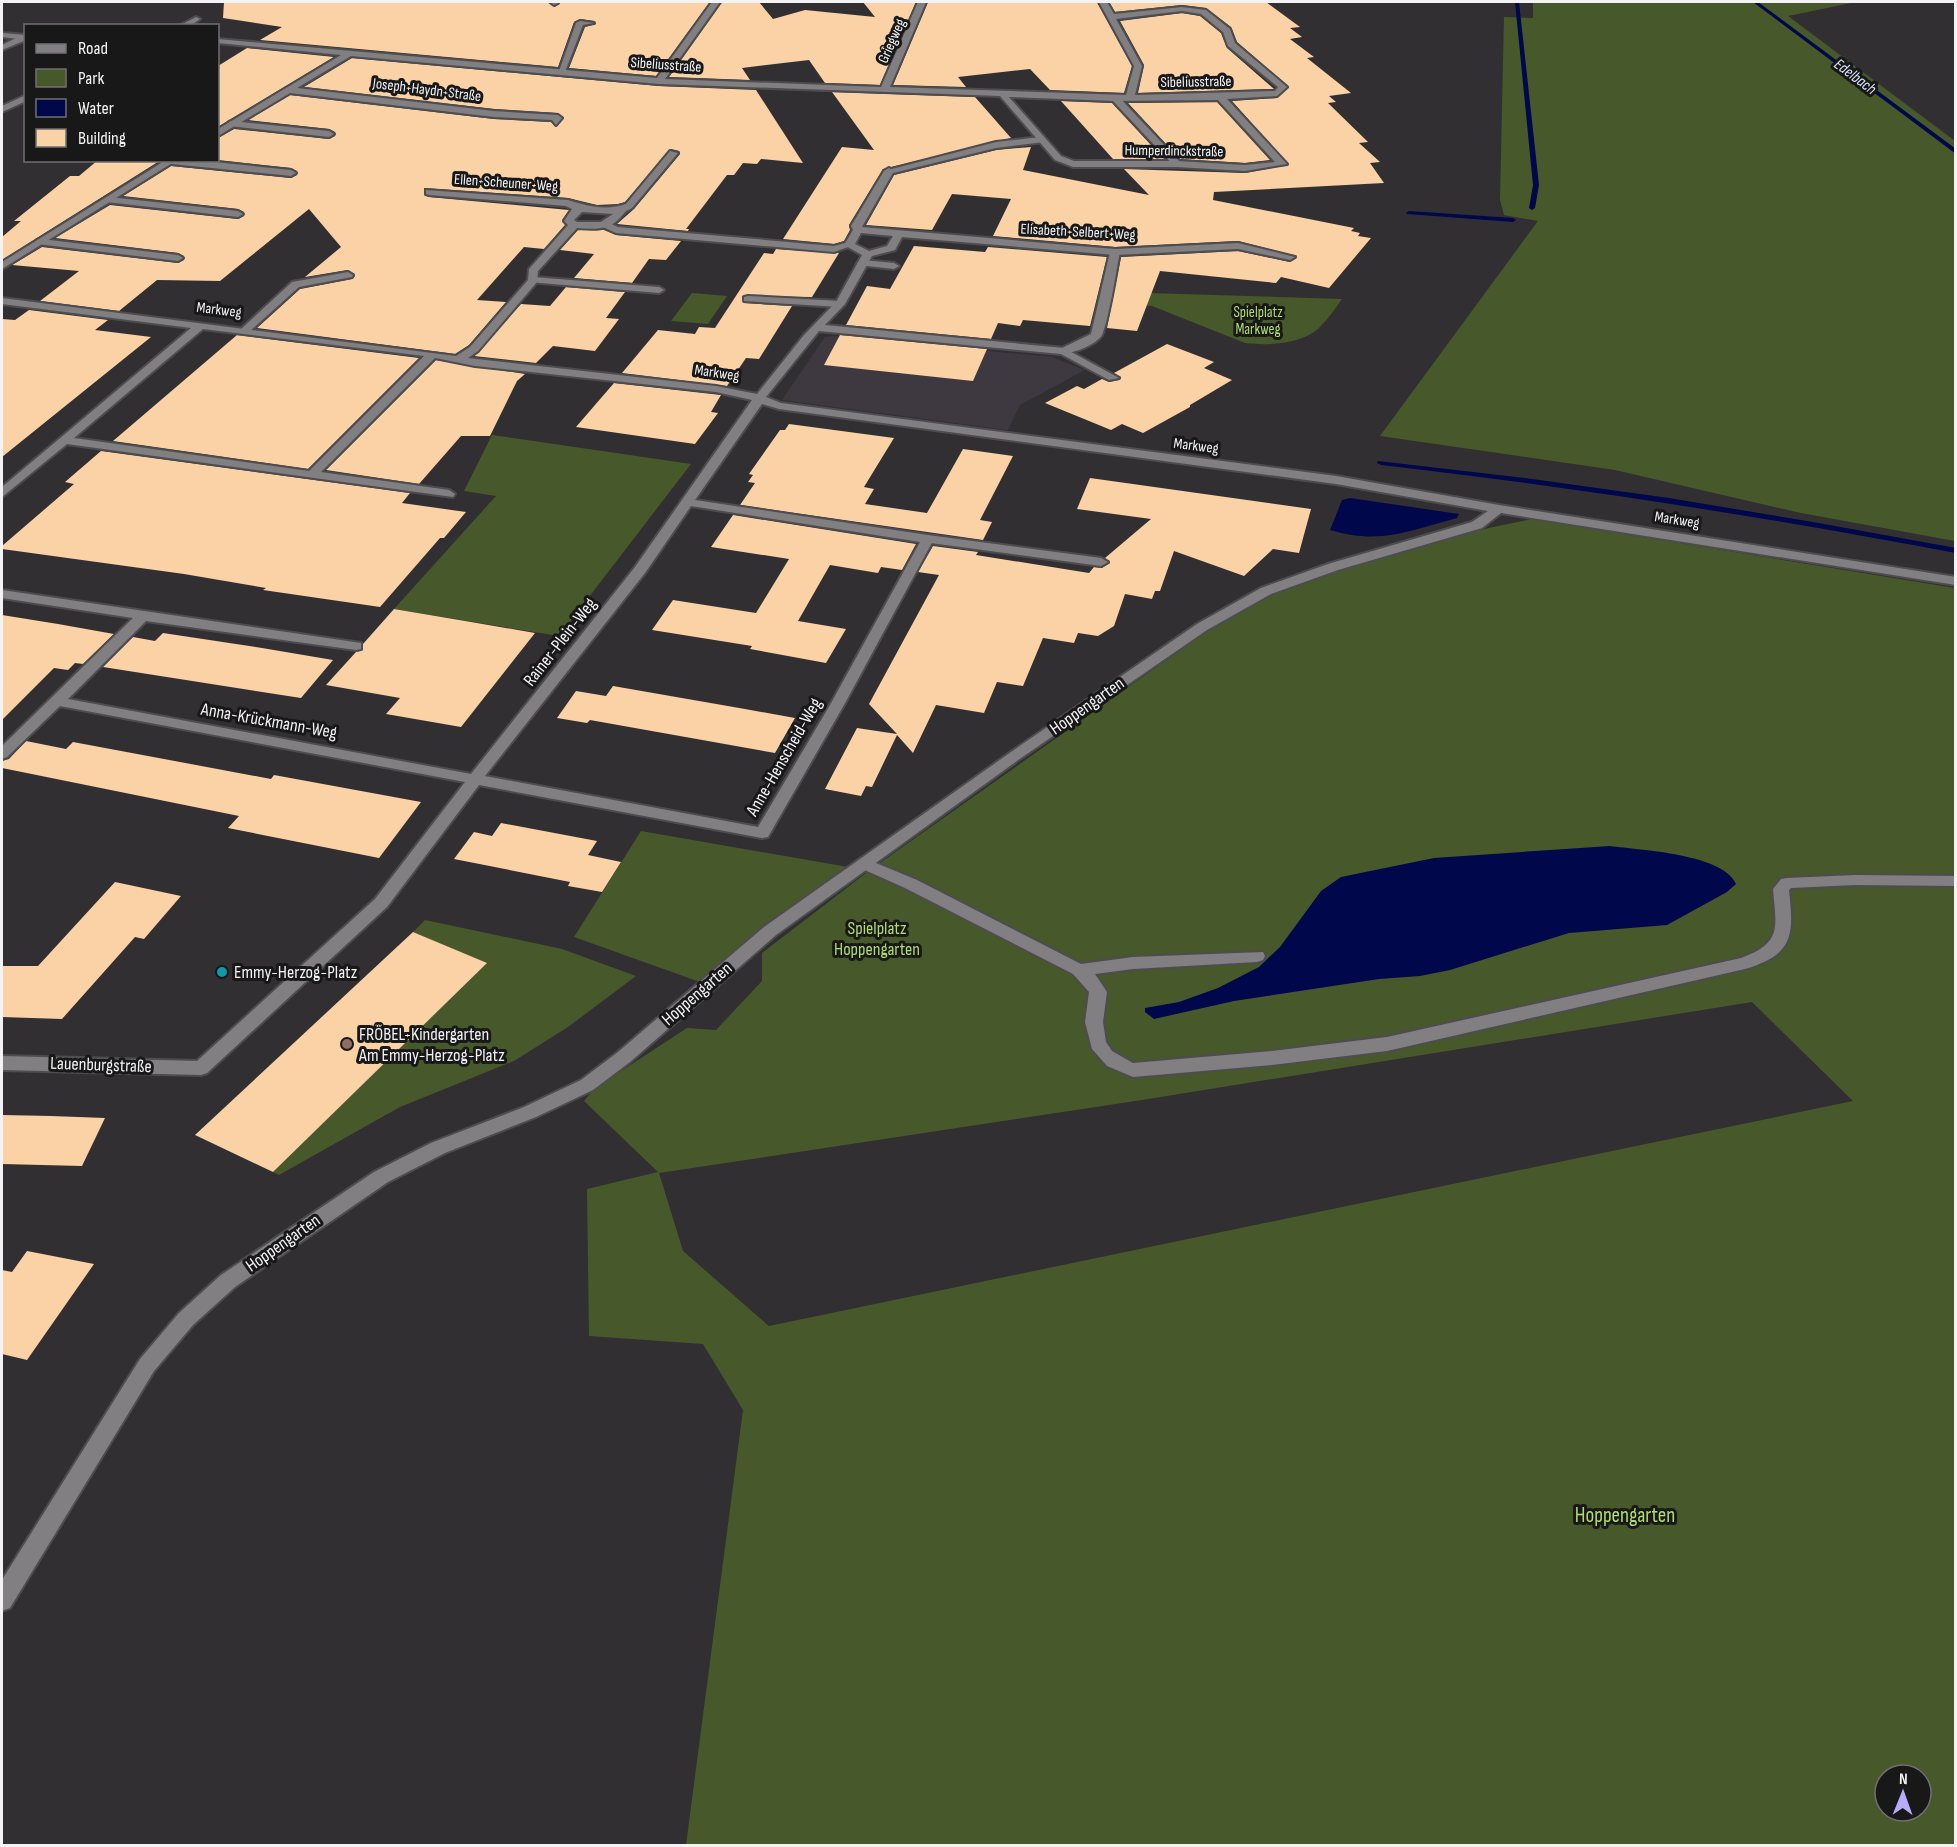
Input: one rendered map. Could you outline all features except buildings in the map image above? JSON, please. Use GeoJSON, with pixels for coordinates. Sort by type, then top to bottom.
{"type":"FeatureCollection","features":[{"type":"Feature","properties":{"kind":"street"},"geometry":{"type":"LineString","coordinates":[[659,81],[716,2]]}},
{"type":"Feature","properties":{"kind":"street","name":"Griegweg"},"geometry":{"type":"LineString","coordinates":[[884,90],[922,2]]}},
{"type":"Feature","properties":{"kind":"street"},"geometry":{"type":"LineString","coordinates":[[1102,2],[1138,66],[1130,98]]}},
{"type":"Feature","properties":{"kind":"street","name":"Sibeliusstraße"},"geometry":{"type":"LineString","coordinates":[[219,41],[659,81],[1115,98],[1220,97],[1277,93],[1283,87],[1231,44],[1227,31],[1203,12],[1182,9],[1111,17]]}},
{"type":"Feature","properties":{"kind":"street"},"geometry":{"type":"LineString","coordinates":[[187,24],[196,19]]}},
{"type":"Feature","properties":{"kind":"street"},"geometry":{"type":"LineString","coordinates":[[561,72],[580,23],[590,23]]}},
{"type":"Feature","properties":{"kind":"street"},"geometry":{"type":"LineString","coordinates":[[2,35],[24,38]]}},
{"type":"Feature","properties":{"kind":"street"},"geometry":{"type":"LineString","coordinates":[[2,48],[24,38]]}},
{"type":"Feature","properties":{"kind":"street"},"geometry":{"type":"LineString","coordinates":[[219,132],[349,53]]}},
{"type":"Feature","properties":{"kind":"street","name":"Joseph-Haydn-Straße"},"geometry":{"type":"LineString","coordinates":[[288,90],[494,114],[558,118],[556,122]]}},
{"type":"Feature","properties":{"kind":"street","name":"Humperdinckstraße"},"geometry":{"type":"LineString","coordinates":[[1003,95],[1058,158],[1073,164],[1177,164],[1245,168],[1282,164],[1220,97]]}},
{"type":"Feature","properties":{"kind":"street"},"geometry":{"type":"LineString","coordinates":[[2,109],[24,97]]}},
{"type":"Feature","properties":{"kind":"street"},"geometry":{"type":"LineString","coordinates":[[1115,98],[1177,164]]}},
{"type":"Feature","properties":{"kind":"street"},"geometry":{"type":"LineString","coordinates":[[232,124],[329,134]]}},
{"type":"Feature","properties":{"kind":"street"},"geometry":{"type":"LineString","coordinates":[[574,225],[607,225],[616,230],[834,249],[849,245],[858,230],[856,226],[889,171],[996,145],[1041,140]]}},
{"type":"Feature","properties":{"kind":"street"},"geometry":{"type":"LineString","coordinates":[[607,225],[619,213],[616,211],[629,206],[673,153]]}},
{"type":"Feature","properties":{"kind":"street"},"geometry":{"type":"LineString","coordinates":[[2,266],[171,162]]}},
{"type":"Feature","properties":{"kind":"street"},"geometry":{"type":"LineString","coordinates":[[183,162],[291,173]]}},
{"type":"Feature","properties":{"kind":"street","name":"Ellen-Scheuner-Weg"},"geometry":{"type":"LineString","coordinates":[[429,192],[568,203],[580,209],[616,211]]}},
{"type":"Feature","properties":{"kind":"street"},"geometry":{"type":"LineString","coordinates":[[109,200],[238,214]]}},
{"type":"Feature","properties":{"kind":"street","name":"Ellen-Scheuner-Weg"},"geometry":{"type":"LineString","coordinates":[[459,359],[474,349],[533,280],[533,271],[574,225],[568,221],[580,209]]}},
{"type":"Feature","properties":{"kind":"street","name":"Elisabeth-Selbert-Weg"},"geometry":{"type":"LineString","coordinates":[[858,230],[1115,252],[1238,246],[1290,257]]}},
{"type":"Feature","properties":{"kind":"street"},"geometry":{"type":"LineString","coordinates":[[759,399],[817,328],[840,304],[865,258],[891,248],[899,234]]}},
{"type":"Feature","properties":{"kind":"street"},"geometry":{"type":"LineString","coordinates":[[41,242],[178,258]]}},
{"type":"Feature","properties":{"kind":"street"},"geometry":{"type":"LineString","coordinates":[[849,245],[865,258],[894,266]]}},
{"type":"Feature","properties":{"kind":"street"},"geometry":{"type":"LineString","coordinates":[[1064,351],[1085,343],[1096,335],[1115,252]]}},
{"type":"Feature","properties":{"kind":"street"},"geometry":{"type":"LineString","coordinates":[[245,330],[296,284],[348,275]]}},
{"type":"Feature","properties":{"kind":"street"},"geometry":{"type":"LineString","coordinates":[[533,280],[556,280],[659,290]]}},
{"type":"Feature","properties":{"kind":"street"},"geometry":{"type":"LineString","coordinates":[[748,298],[840,304]]}},
{"type":"Feature","properties":{"kind":"street","name":"Markweg"},"geometry":{"type":"LineString","coordinates":[[2,301],[433,354],[475,363],[716,388],[779,406],[1335,480],[1499,509],[1956,581]]}},
{"type":"Feature","properties":{"kind":"street"},"geometry":{"type":"LineString","coordinates":[[2,493],[201,325]]}},
{"type":"Feature","properties":{"kind":"street"},"geometry":{"type":"LineString","coordinates":[[817,328],[1064,351],[1113,378]]}},
{"type":"Feature","properties":{"kind":"street"},"geometry":{"type":"LineString","coordinates":[[313,473],[433,354]]}},
{"type":"Feature","properties":{"kind":"street","name":"Rainer-Plein-Weg"},"geometry":{"type":"LineString","coordinates":[[201,1068],[381,903],[475,779],[640,570],[759,399]]}},
{"type":"Feature","properties":{"kind":"street"},"geometry":{"type":"LineString","coordinates":[[64,440],[313,473],[449,494]]}},
{"type":"Feature","properties":{"kind":"street"},"geometry":{"type":"LineString","coordinates":[[686,502],[928,539],[1101,562]]}},
{"type":"Feature","properties":{"kind":"street","name":"Hoppengarten"},"geometry":{"type":"LineString","coordinates":[[2,1600],[147,1365],[186,1319],[228,1281],[381,1177],[438,1148],[530,1112],[587,1085],[624,1057],[770,931],[1202,627],[1266,591],[1332,567],[1477,525],[1499,509]]}},
{"type":"Feature","properties":{"kind":"street","name":"Anne-Henscheid-Weg"},"geometry":{"type":"LineString","coordinates":[[475,779],[762,833],[928,539]]}},
{"type":"Feature","properties":{"kind":"street"},"geometry":{"type":"LineString","coordinates":[[2,594],[356,646]]}},
{"type":"Feature","properties":{"kind":"street"},"geometry":{"type":"LineString","coordinates":[[2,754],[143,616]]}},
{"type":"Feature","properties":{"kind":"street","name":"Anna-Krückmann-Weg"},"geometry":{"type":"LineString","coordinates":[[57,701],[475,779]]}},
{"type":"Feature","properties":{"kind":"street"},"geometry":{"type":"LineString","coordinates":[[864,863],[911,884],[1079,970],[1092,981],[1098,993],[1094,1035],[1099,1050],[1115,1065],[1133,1070],[1260,1059],[1387,1044],[1623,993],[1757,958],[1775,949],[1784,934],[1781,889],[1787,883],[1855,880],[1956,881]]}},
{"type":"Feature","properties":{"kind":"street"},"geometry":{"type":"LineString","coordinates":[[1079,970],[1133,963],[1257,956]]}},
{"type":"Feature","properties":{"kind":"street","name":"Lauenburgstraße"},"geometry":{"type":"LineString","coordinates":[[2,1063],[201,1068]]}},
{"type":"Feature","properties":{"kind":"shaded area"},"geometry":{"type":"Polygon","coordinates":[[[835,336],[1052,357],[1085,370],[1020,405],[1008,430],[782,400],[825,337],[835,336]]]}},
{"type":"Feature","properties":{"kind":"green space"},"geometry":{"type":"Polygon","coordinates":[[[1533,2],[1856,2],[1788,16],[1955,141],[1955,541],[1801,513],[1615,470],[1380,436],[1538,221],[1504,215],[1500,200],[1504,17],[1533,18],[1533,2]]]}},
{"type":"Feature","properties":{"kind":"green space","name":"Spielplatz Markweg"},"geometry":{"type":"Polygon","coordinates":[[[1115,292],[1342,299],[1321,326],[1311,334],[1293,341],[1264,344],[1245,343],[1152,306],[1113,302],[1115,292]]]}},
{"type":"Feature","properties":{"kind":"green space"},"geometry":{"type":"Polygon","coordinates":[[[692,293],[727,296],[708,324],[671,321],[692,293]]]}},
{"type":"Feature","properties":{"kind":"green space"},"geometry":{"type":"Polygon","coordinates":[[[492,435],[691,464],[559,636],[394,609],[496,496],[464,491],[492,435]]]}},
{"type":"Feature","properties":{"kind":"green space"},"geometry":{"type":"Polygon","coordinates":[[[1532,519],[1955,588],[1955,1845],[686,1845],[743,1410],[703,1344],[589,1336],[587,1189],[658,1172],[584,1101],[595,1088],[687,1028],[716,1030],[762,981],[762,953],[870,870],[1209,630],[1270,596],[1337,571],[1484,529],[1532,519]],[[1752,1002],[1142,1100],[659,1173],[683,1251],[769,1326],[1853,1101],[1752,1002]]]}},
{"type":"Feature","properties":{"kind":"green space","name":"Spielplatz Hoppengarten"},"geometry":{"type":"Polygon","coordinates":[[[641,831],[848,867],[753,935],[700,982],[574,937],[641,831]]]}},
{"type":"Feature","properties":{"kind":"green space"},"geometry":{"type":"Polygon","coordinates":[[[425,920],[562,949],[636,976],[568,1027],[514,1061],[400,1107],[279,1175],[273,1172],[486,963],[413,932],[425,920]]]}},
{"type":"Feature","properties":{"kind":"water"},"geometry":{"type":"Polygon","coordinates":[[[1350,498],[1459,514],[1457,518],[1380,536],[1364,536],[1330,530],[1342,500],[1350,498]]]}},
{"type":"Feature","properties":{"kind":"water"},"geometry":{"type":"Polygon","coordinates":[[[1610,846],[1680,855],[1699,860],[1728,874],[1736,884],[1727,892],[1667,925],[1569,933],[1450,970],[1420,976],[1379,979],[1234,1001],[1154,1019],[1145,1012],[1145,1008],[1179,1002],[1218,988],[1259,967],[1280,947],[1321,891],[1341,877],[1434,858],[1610,846]]]}},
{"type":"Feature","properties":{"kind":"waterway"},"geometry":{"type":"LineString","coordinates":[[1517,2],[1536,185],[1532,208]]}},
{"type":"Feature","properties":{"kind":"waterway","name":"Edelbach"},"geometry":{"type":"LineString","coordinates":[[1755,2],[1956,152]]}},
{"type":"Feature","properties":{"kind":"waterway"},"geometry":{"type":"LineString","coordinates":[[1409,213],[1513,220]]}},
{"type":"Feature","properties":{"kind":"waterway"},"geometry":{"type":"LineString","coordinates":[[1381,463],[1525,480],[1669,501],[1813,524],[1956,551]]}},
{"type":"Feature","properties":{"kind":"place","name":"Emmy-Herzog-Platz"},"geometry":{"type":"Point","coordinates":[222,972]}},
{"type":"Feature","properties":{"kind":"place","name":"FRÖBEL-Kindergarten Am Emmy-Herzog-Platz"},"geometry":{"type":"Point","coordinates":[347,1044]}}]}
